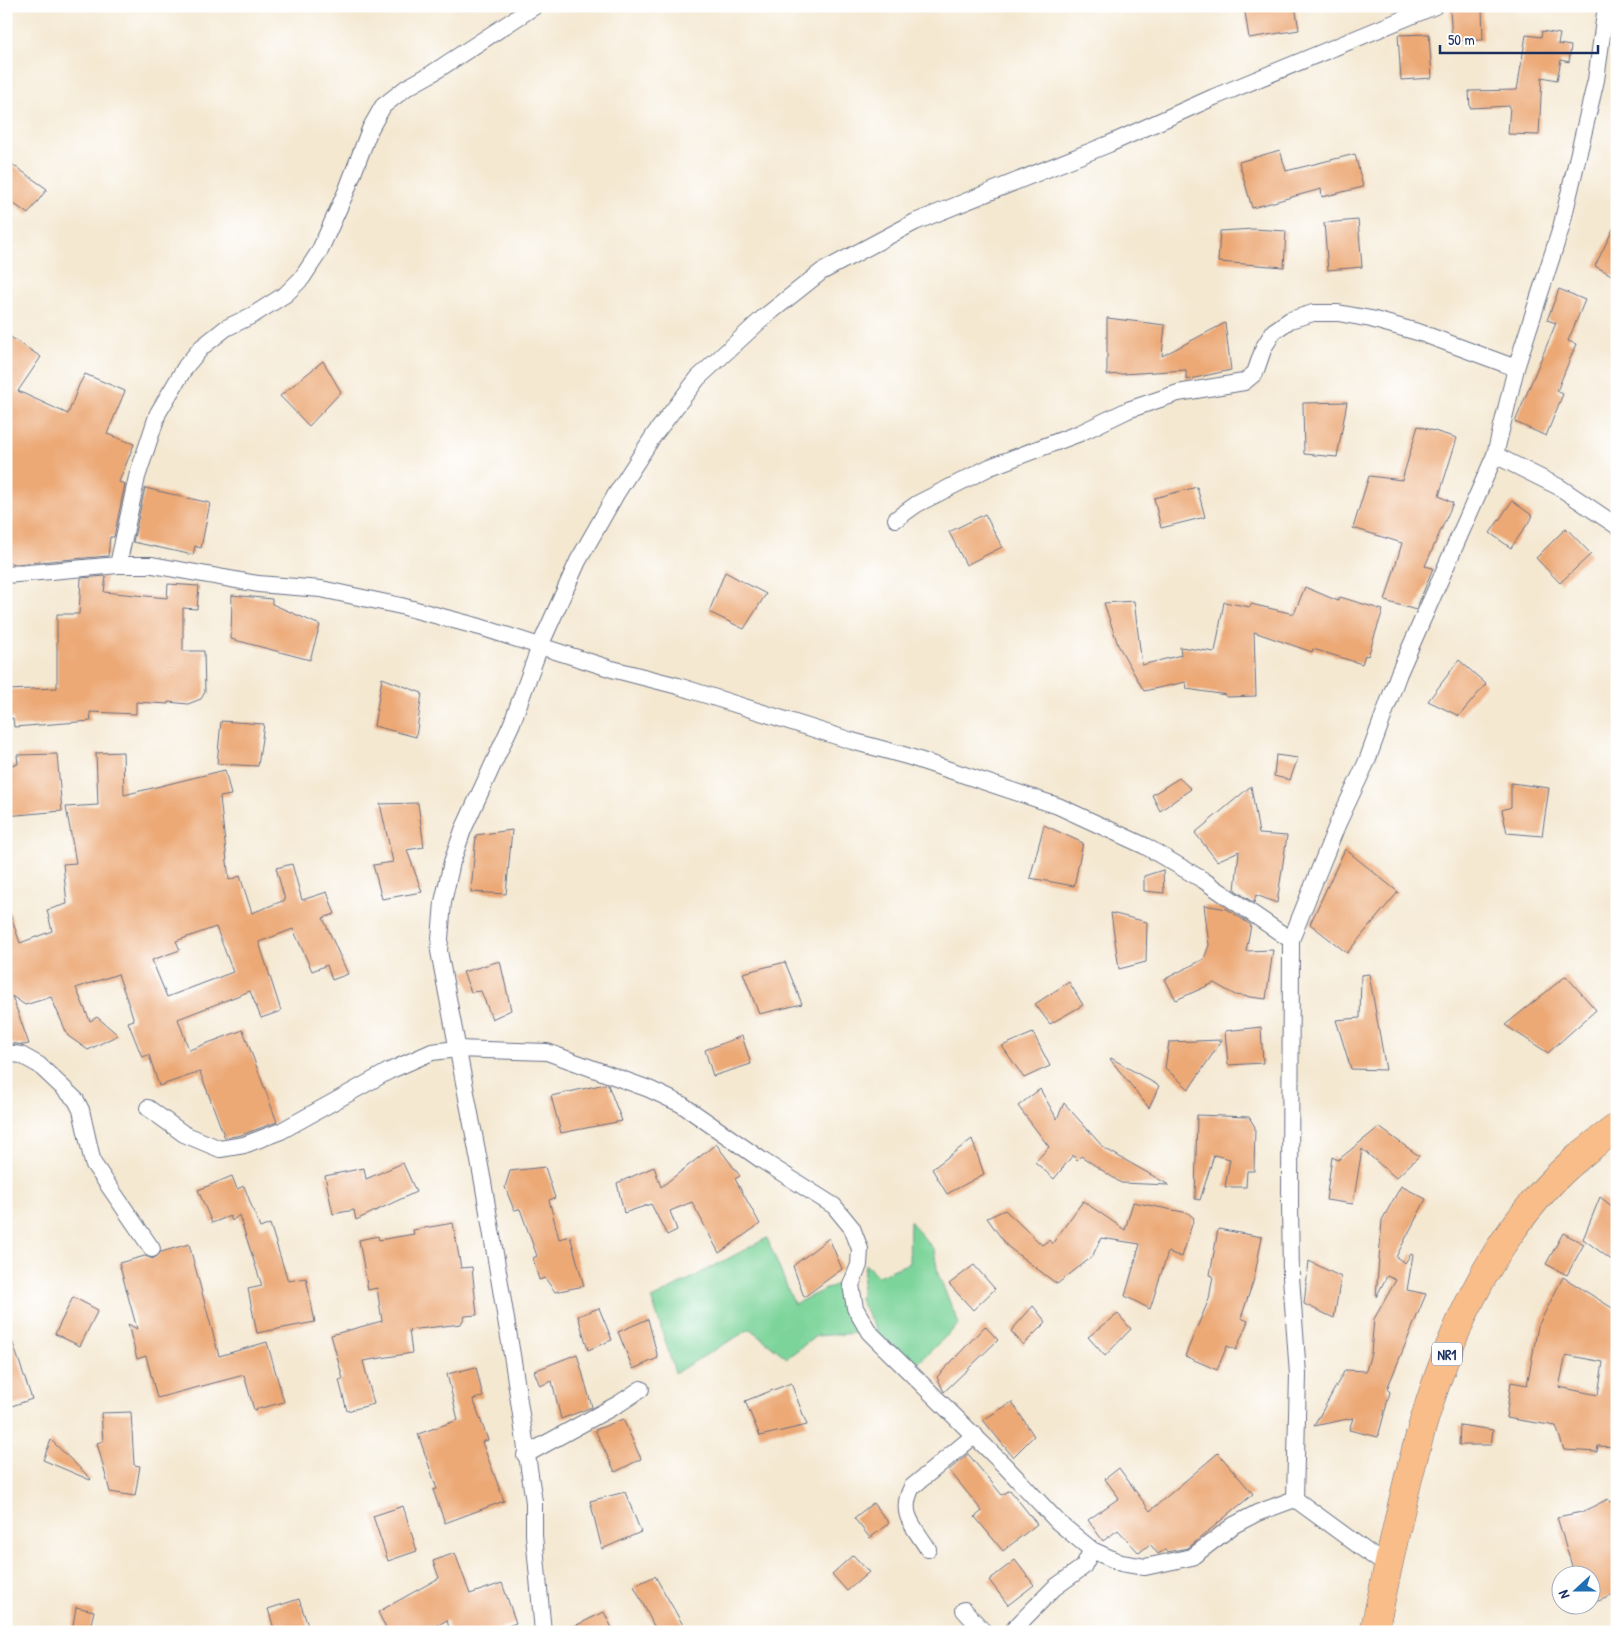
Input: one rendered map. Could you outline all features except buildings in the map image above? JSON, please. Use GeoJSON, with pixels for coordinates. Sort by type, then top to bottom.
{"type":"FeatureCollection","features":[{"type":"Feature","properties":{"kind":"highway","name":"NR1"},"geometry":{"type":"LineString","coordinates":[[1374,1632],[1416,1447],[1451,1340],[1470,1300],[1519,1220],[1548,1186],[1588,1149],[1617,1127]]}},
{"type":"Feature","properties":{"kind":"street"},"geometry":{"type":"LineString","coordinates":[[118,565],[137,477],[158,413],[186,366],[202,347],[226,328],[254,315],[286,294],[302,278],[319,252],[346,192],[370,129],[383,106],[406,88],[432,74],[535,6]]}},
{"type":"Feature","properties":{"kind":"street"},"geometry":{"type":"LineString","coordinates":[[542,1632],[534,1535],[534,1502],[500,1280],[439,951],[443,902],[452,862],[463,830],[512,723],[540,646],[578,561],[616,494],[660,428],[698,378],[763,318],[821,272],[915,222],[1092,151],[1214,97],[1435,6]]}},
{"type":"Feature","properties":{"kind":"street"},"geometry":{"type":"LineString","coordinates":[[1295,1499],[1298,1375],[1291,1277],[1291,940],[1338,823],[1367,761],[1399,672],[1495,455],[1516,368],[1561,228],[1596,80],[1606,6]]}},
{"type":"Feature","properties":{"kind":"street"},"geometry":{"type":"LineString","coordinates":[[896,519],[917,504],[990,467],[1080,434],[1128,410],[1178,393],[1247,380],[1255,373],[1264,347],[1274,332],[1290,320],[1313,313],[1338,313],[1371,319],[1421,332],[1516,368]]}},
{"type":"Feature","properties":{"kind":"street"},"geometry":{"type":"LineString","coordinates":[[1495,455],[1559,487],[1617,526]]}},
{"type":"Feature","properties":{"kind":"street"},"geometry":{"type":"LineString","coordinates":[[6,575],[118,565],[152,565],[258,584],[321,590],[401,606],[678,686],[852,741],[907,756],[1058,806],[1145,846],[1203,880],[1291,940]]}},
{"type":"Feature","properties":{"kind":"street"},"geometry":{"type":"LineString","coordinates":[[148,1108],[184,1134],[220,1149],[244,1145],[281,1131],[388,1071],[432,1052],[456,1049],[547,1052],[649,1089],[681,1104],[763,1161],[834,1206],[852,1228],[860,1249],[859,1265],[851,1285],[856,1308],[869,1332],[974,1435],[1058,1522],[1092,1550],[1121,1563],[1145,1567],[1192,1558],[1234,1525],[1257,1513],[1295,1499]]}},
{"type":"Feature","properties":{"kind":"street"},"geometry":{"type":"LineString","coordinates":[[6,1053],[21,1055],[39,1065],[76,1100],[81,1110],[93,1164],[152,1249]]}},
{"type":"Feature","properties":{"kind":"street"},"geometry":{"type":"LineString","coordinates":[[526,1455],[614,1407],[641,1389]]}},
{"type":"Feature","properties":{"kind":"street"},"geometry":{"type":"LineString","coordinates":[[928,1549],[905,1510],[906,1499],[912,1488],[974,1435]]}},
{"type":"Feature","properties":{"kind":"street"},"geometry":{"type":"LineString","coordinates":[[1295,1499],[1388,1567]]}},
{"type":"Feature","properties":{"kind":"street"},"geometry":{"type":"LineString","coordinates":[[1011,1632],[1054,1588],[1083,1567],[1092,1550]]}},
{"type":"Feature","properties":{"kind":"street"},"geometry":{"type":"LineString","coordinates":[[964,1610],[984,1632]]}},
{"type":"Feature","properties":{"kind":"green space"},"geometry":{"type":"Polygon","coordinates":[[[910,1221],[934,1250],[938,1274],[959,1324],[916,1365],[877,1332],[860,1300],[865,1264],[878,1276],[909,1263],[910,1221]]]}},
{"type":"Feature","properties":{"kind":"green space"},"geometry":{"type":"Polygon","coordinates":[[[767,1238],[794,1304],[841,1282],[858,1333],[816,1336],[787,1358],[750,1329],[675,1373],[652,1299],[767,1238]]]}}]}
